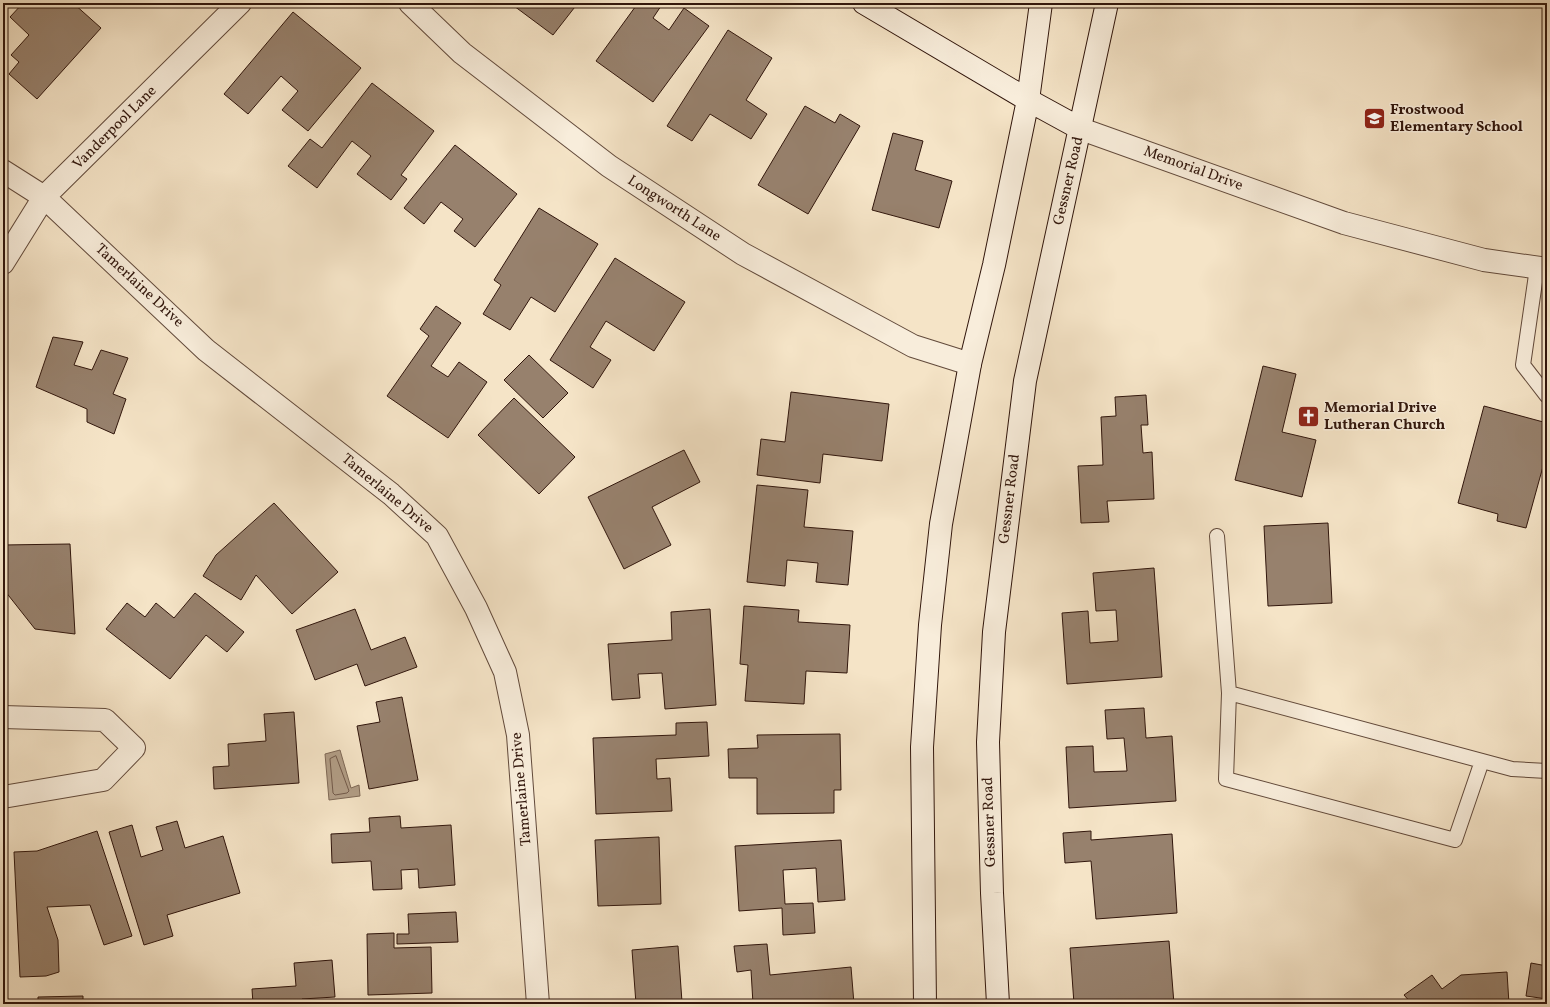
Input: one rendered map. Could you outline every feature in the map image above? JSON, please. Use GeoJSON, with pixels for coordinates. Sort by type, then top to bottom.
{"type":"FeatureCollection","features":[{"type":"Feature","properties":{"kind":"street","name":"Vanderpool Lane"},"geometry":{"type":"LineString","coordinates":[[3,263],[44,197],[240,3]]}},
{"type":"Feature","properties":{"kind":"street","name":"Longworth Lane"},"geometry":{"type":"LineString","coordinates":[[410,3],[462,52],[609,166],[743,254],[914,346],[970,364]]}},
{"type":"Feature","properties":{"kind":"street","name":"Memorial Drive"},"geometry":{"type":"LineString","coordinates":[[864,3],[1028,100],[1081,129],[1344,223],[1484,260],[1542,268]]}},
{"type":"Feature","properties":{"kind":"street"},"geometry":{"type":"LineString","coordinates":[[925,1004],[922,747],[930,625],[941,524],[970,364],[994,265],[1028,100],[1041,3]]}},
{"type":"Feature","properties":{"kind":"street","name":"Gessner Road"},"geometry":{"type":"LineString","coordinates":[[998,1004],[992,893],[988,742],[994,632],[1025,381],[1055,239],[1081,129],[1107,3]]}},
{"type":"Feature","properties":{"kind":"street","name":"Tamerlaine Drive"},"geometry":{"type":"LineString","coordinates":[[3,171],[44,197],[206,350],[391,494],[437,536],[476,608],[505,672],[518,735],[536,955],[538,1004]]}},
{"type":"Feature","properties":{"kind":"street"},"geometry":{"type":"LineString","coordinates":[[3,716],[105,720],[134,748],[104,780],[3,797]]}},
{"type":"Feature","properties":{"kind":"lane"},"geometry":{"type":"LineString","coordinates":[[1542,268],[1523,365],[1547,396]]}},
{"type":"Feature","properties":{"kind":"lane"},"geometry":{"type":"LineString","coordinates":[[1216,536],[1229,694],[1226,779],[1455,840],[1482,761]]}},
{"type":"Feature","properties":{"kind":"lane"},"geometry":{"type":"LineString","coordinates":[[1229,694],[1512,769],[1547,771]]}},
{"type":"Feature","properties":{"kind":"water"},"geometry":{"type":"Polygon","coordinates":[[[340,750],[351,788],[359,785],[360,796],[329,800],[325,754],[340,750]]]}},
{"type":"Feature","properties":{"kind":"building"},"geometry":{"type":"Polygon","coordinates":[[[23,3],[73,3],[101,28],[37,99],[9,74],[19,62],[11,55],[29,35],[10,17],[23,3]]]}},
{"type":"Feature","properties":{"kind":"building"},"geometry":{"type":"Polygon","coordinates":[[[510,3],[578,3],[553,35],[510,3]]]}},
{"type":"Feature","properties":{"kind":"building"},"geometry":{"type":"Polygon","coordinates":[[[638,3],[663,3],[653,18],[669,30],[684,8],[709,26],[653,102],[596,61],[638,3]]]}},
{"type":"Feature","properties":{"kind":"building"},"geometry":{"type":"Polygon","coordinates":[[[293,12],[361,68],[308,131],[282,110],[298,91],[281,76],[248,114],[224,94],[293,12]]]}},
{"type":"Feature","properties":{"kind":"building"},"geometry":{"type":"Polygon","coordinates":[[[728,30],[772,58],[746,100],[767,114],[751,139],[710,114],[692,141],[667,126],[728,30]]]}},
{"type":"Feature","properties":{"kind":"building"},"geometry":{"type":"Polygon","coordinates":[[[372,83],[434,131],[401,175],[407,179],[391,200],[357,174],[371,156],[352,141],[317,188],[288,166],[310,139],[322,148],[372,83]]]}},
{"type":"Feature","properties":{"kind":"building"},"geometry":{"type":"Polygon","coordinates":[[[805,106],[835,123],[840,114],[860,126],[808,214],[758,185],[805,106]]]}},
{"type":"Feature","properties":{"kind":"building"},"geometry":{"type":"Polygon","coordinates":[[[893,133],[923,141],[915,170],[952,181],[939,228],[872,210],[893,133]]]}},
{"type":"Feature","properties":{"kind":"building"},"geometry":{"type":"Polygon","coordinates":[[[455,145],[517,194],[475,247],[454,231],[463,219],[441,202],[424,224],[404,208],[455,145]]]}},
{"type":"Feature","properties":{"kind":"building"},"geometry":{"type":"Polygon","coordinates":[[[539,208],[598,244],[555,312],[531,297],[510,330],[483,314],[501,285],[494,280],[539,208]]]}},
{"type":"Feature","properties":{"kind":"building"},"geometry":{"type":"Polygon","coordinates":[[[615,258],[685,302],[654,351],[606,321],[590,347],[611,360],[593,388],[550,360],[615,258]]]}},
{"type":"Feature","properties":{"kind":"building"},"geometry":{"type":"Polygon","coordinates":[[[436,306],[461,323],[431,366],[448,377],[459,362],[487,382],[448,438],[387,396],[429,336],[420,329],[436,306]]]}},
{"type":"Feature","properties":{"kind":"building"},"geometry":{"type":"Polygon","coordinates":[[[53,337],[83,342],[74,365],[92,370],[101,350],[128,358],[113,394],[126,399],[114,434],[87,422],[87,409],[36,387],[53,337]]]}},
{"type":"Feature","properties":{"kind":"building"},"geometry":{"type":"Polygon","coordinates":[[[529,355],[568,393],[543,418],[504,380],[529,355]]]}},
{"type":"Feature","properties":{"kind":"building"},"geometry":{"type":"Polygon","coordinates":[[[1263,366],[1296,374],[1282,432],[1316,440],[1302,497],[1235,480],[1263,366]]]}},
{"type":"Feature","properties":{"kind":"building"},"geometry":{"type":"Polygon","coordinates":[[[791,392],[889,404],[882,461],[823,454],[820,483],[757,475],[761,439],[785,442],[791,392]]]}},
{"type":"Feature","properties":{"kind":"building"},"geometry":{"type":"Polygon","coordinates":[[[1146,395],[1148,425],[1141,425],[1143,453],[1152,452],[1154,499],[1107,501],[1109,522],[1081,523],[1078,466],[1103,465],[1101,417],[1116,416],[1115,397],[1146,395]]]}},
{"type":"Feature","properties":{"kind":"building"},"geometry":{"type":"Polygon","coordinates":[[[514,398],[575,457],[539,494],[478,435],[514,398]]]}},
{"type":"Feature","properties":{"kind":"building"},"geometry":{"type":"Polygon","coordinates":[[[1484,406],[1547,423],[1547,452],[1526,528],[1497,521],[1498,514],[1458,503],[1484,406]]]}},
{"type":"Feature","properties":{"kind":"building"},"geometry":{"type":"Polygon","coordinates":[[[684,450],[700,482],[652,507],[671,545],[624,569],[588,497],[684,450]]]}},
{"type":"Feature","properties":{"kind":"building"},"geometry":{"type":"Polygon","coordinates":[[[757,485],[808,490],[804,527],[853,531],[848,585],[816,582],[818,563],[787,560],[785,586],[747,582],[757,485]]]}},
{"type":"Feature","properties":{"kind":"building"},"geometry":{"type":"Polygon","coordinates":[[[274,503],[338,572],[292,614],[256,575],[241,600],[203,576],[216,555],[274,503]]]}},
{"type":"Feature","properties":{"kind":"building"},"geometry":{"type":"Polygon","coordinates":[[[1328,523],[1332,603],[1268,606],[1264,526],[1328,523]]]}},
{"type":"Feature","properties":{"kind":"building"},"geometry":{"type":"Polygon","coordinates":[[[70,544],[75,634],[35,629],[5,591],[3,545],[70,544]]]}},
{"type":"Feature","properties":{"kind":"building"},"geometry":{"type":"Polygon","coordinates":[[[1154,568],[1162,677],[1067,684],[1062,613],[1088,611],[1090,643],[1118,641],[1116,610],[1096,611],[1093,573],[1154,568]]]}},
{"type":"Feature","properties":{"kind":"building"},"geometry":{"type":"Polygon","coordinates":[[[195,593],[244,632],[227,652],[206,635],[170,679],[106,629],[127,603],[145,617],[156,603],[174,618],[195,593]]]}},
{"type":"Feature","properties":{"kind":"building"},"geometry":{"type":"Polygon","coordinates":[[[744,606],[799,610],[798,622],[850,625],[847,673],[806,671],[804,704],[745,701],[748,665],[740,664],[744,606]]]}},
{"type":"Feature","properties":{"kind":"building"},"geometry":{"type":"Polygon","coordinates":[[[355,609],[371,650],[405,637],[417,667],[365,686],[357,664],[315,680],[296,630],[355,609]]]}},
{"type":"Feature","properties":{"kind":"building"},"geometry":{"type":"Polygon","coordinates":[[[710,609],[716,705],[665,709],[662,673],[638,674],[640,698],[612,700],[608,644],[672,640],[671,612],[710,609]]]}},
{"type":"Feature","properties":{"kind":"building"},"geometry":{"type":"Polygon","coordinates":[[[402,697],[418,780],[369,789],[357,726],[380,722],[376,702],[402,697]]]}},
{"type":"Feature","properties":{"kind":"building"},"geometry":{"type":"Polygon","coordinates":[[[1144,708],[1146,738],[1172,736],[1176,801],[1069,808],[1066,747],[1093,746],[1094,772],[1127,771],[1124,738],[1107,739],[1105,710],[1144,708]]]}},
{"type":"Feature","properties":{"kind":"building"},"geometry":{"type":"Polygon","coordinates":[[[294,712],[299,783],[214,789],[213,767],[229,766],[228,744],[266,741],[264,714],[294,712]]]}},
{"type":"Feature","properties":{"kind":"building"},"geometry":{"type":"Polygon","coordinates":[[[707,722],[709,756],[656,759],[657,779],[670,778],[672,811],[596,814],[593,738],[676,735],[676,723],[707,722]]]}},
{"type":"Feature","properties":{"kind":"building"},"geometry":{"type":"Polygon","coordinates":[[[840,734],[841,790],[834,790],[834,813],[757,814],[757,778],[729,778],[728,749],[758,748],[757,735],[840,734]]]}},
{"type":"Feature","properties":{"kind":"building"},"geometry":{"type":"Polygon","coordinates":[[[400,816],[401,828],[451,825],[455,885],[419,888],[418,869],[401,870],[402,889],[373,890],[371,861],[332,863],[331,834],[370,832],[369,818],[400,816]]]}},
{"type":"Feature","properties":{"kind":"building"},"geometry":{"type":"Polygon","coordinates":[[[177,821],[185,848],[223,836],[240,893],[167,915],[173,936],[144,945],[109,832],[132,825],[141,857],[163,850],[156,827],[177,821]]]}},
{"type":"Feature","properties":{"kind":"building"},"geometry":{"type":"Polygon","coordinates":[[[97,831],[132,936],[104,945],[90,905],[47,907],[58,940],[59,972],[46,976],[20,977],[14,852],[37,851],[97,831]]]}},
{"type":"Feature","properties":{"kind":"building"},"geometry":{"type":"Polygon","coordinates":[[[1091,831],[1091,840],[1172,834],[1177,913],[1096,919],[1091,861],[1065,863],[1063,833],[1091,831]]]}},
{"type":"Feature","properties":{"kind":"building"},"geometry":{"type":"Polygon","coordinates":[[[659,837],[661,904],[598,906],[595,840],[659,837]]]}},
{"type":"Feature","properties":{"kind":"building"},"geometry":{"type":"Polygon","coordinates":[[[841,840],[845,900],[818,902],[816,868],[783,870],[785,904],[813,903],[815,933],[783,935],[782,908],[739,911],[735,846],[841,840]]]}},
{"type":"Feature","properties":{"kind":"building"},"geometry":{"type":"Polygon","coordinates":[[[456,912],[458,942],[397,944],[397,934],[409,934],[408,914],[456,912]]]}},
{"type":"Feature","properties":{"kind":"building"},"geometry":{"type":"Polygon","coordinates":[[[394,933],[394,948],[431,947],[432,993],[368,995],[367,934],[394,933]]]}},
{"type":"Feature","properties":{"kind":"building"},"geometry":{"type":"Polygon","coordinates":[[[1169,941],[1174,1004],[1074,1004],[1070,948],[1169,941]]]}},
{"type":"Feature","properties":{"kind":"building"},"geometry":{"type":"Polygon","coordinates":[[[767,944],[770,975],[851,967],[854,1004],[753,1004],[751,970],[737,972],[734,946],[767,944]]]}},
{"type":"Feature","properties":{"kind":"building"},"geometry":{"type":"Polygon","coordinates":[[[678,946],[682,1002],[636,1004],[632,950],[678,946]]]}},
{"type":"Feature","properties":{"kind":"building"},"geometry":{"type":"Polygon","coordinates":[[[332,960],[335,997],[302,999],[302,1004],[253,1004],[252,989],[296,986],[294,963],[332,960]]]}},
{"type":"Feature","properties":{"kind":"building"},"geometry":{"type":"Polygon","coordinates":[[[1531,963],[1547,966],[1547,999],[1526,996],[1531,963]]]}},
{"type":"Feature","properties":{"kind":"building"},"geometry":{"type":"Polygon","coordinates":[[[1507,972],[1509,1004],[1412,1004],[1404,995],[1432,975],[1442,989],[1461,975],[1507,972]]]}},
{"type":"Feature","properties":{"kind":"building"},"geometry":{"type":"Polygon","coordinates":[[[83,996],[83,1004],[38,1004],[38,997],[83,996]]]}},
{"type":"Feature","properties":{"kind":"building"},"geometry":{"type":"Polygon","coordinates":[[[213,1001],[213,1004],[175,1004],[213,1001]]]}},
{"type":"Feature","properties":{"kind":"place","name":"Frostwood Elementary School"},"geometry":{"type":"Point","coordinates":[1375,119]}},
{"type":"Feature","properties":{"kind":"place","name":"Memorial Drive Lutheran Church"},"geometry":{"type":"Point","coordinates":[1309,417]}}]}
